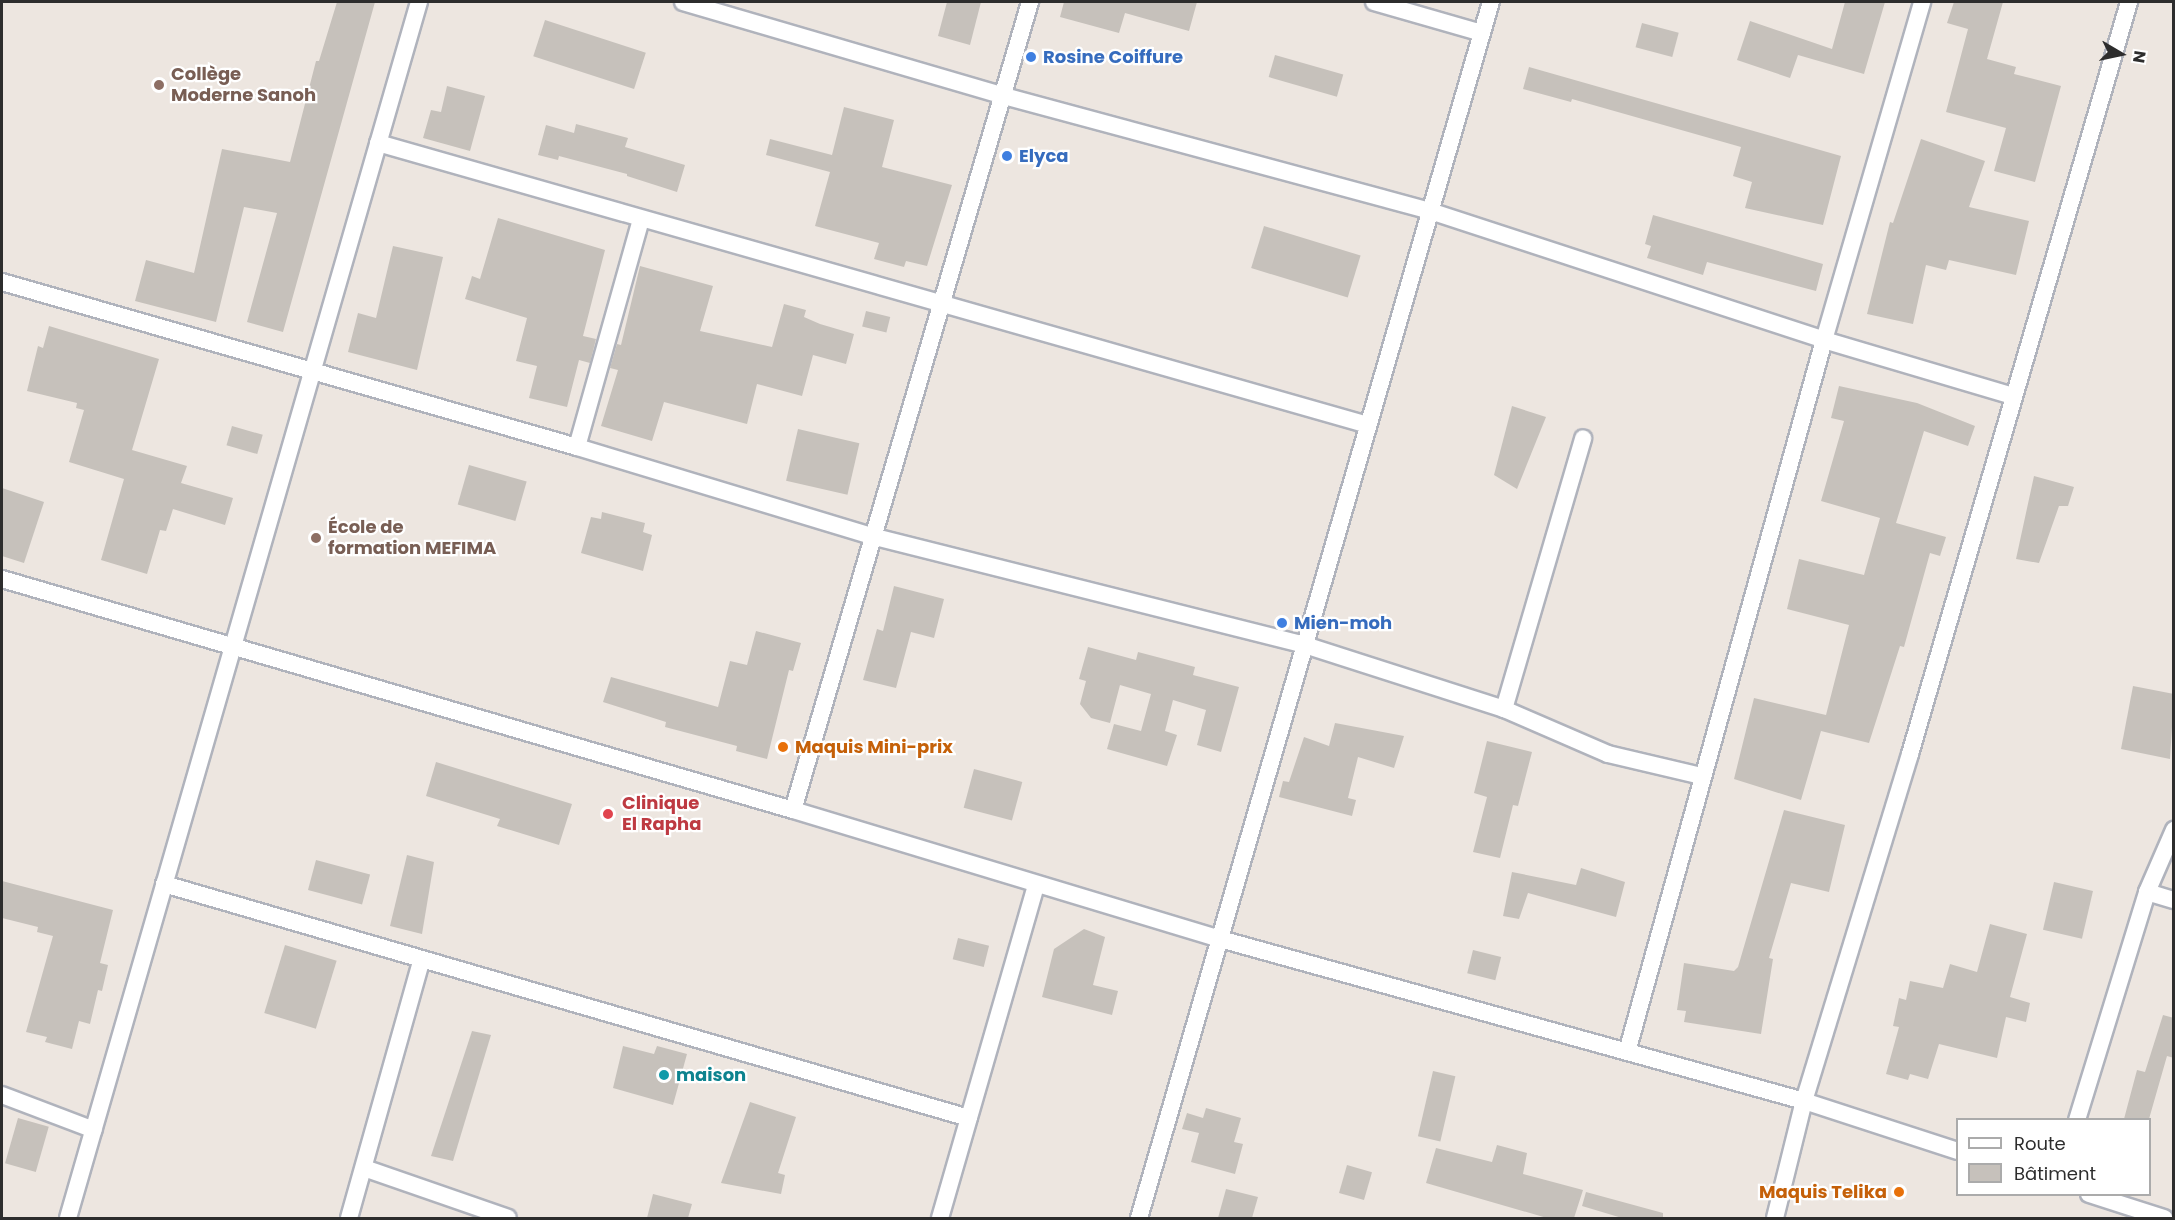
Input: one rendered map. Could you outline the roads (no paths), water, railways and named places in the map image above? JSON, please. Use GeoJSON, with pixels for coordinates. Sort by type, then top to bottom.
{"type":"FeatureCollection","features":[{"type":"Feature","properties":{"kind":"street"},"geometry":{"type":"LineString","coordinates":[[68,1218],[419,2]]}},
{"type":"Feature","properties":{"kind":"street"},"geometry":{"type":"LineString","coordinates":[[683,2],[1004,96],[1430,211],[1824,340],[2013,396]]}},
{"type":"Feature","properties":{"kind":"street"},"geometry":{"type":"LineString","coordinates":[[793,810],[871,536],[1004,96],[1030,2]]}},
{"type":"Feature","properties":{"kind":"street"},"geometry":{"type":"LineString","coordinates":[[1374,2],[1482,33]]}},
{"type":"Feature","properties":{"kind":"street"},"geometry":{"type":"LineString","coordinates":[[1139,1218],[1491,2]]}},
{"type":"Feature","properties":{"kind":"street"},"geometry":{"type":"LineString","coordinates":[[1627,1052],[1701,776],[1922,2]]}},
{"type":"Feature","properties":{"kind":"street"},"geometry":{"type":"LineString","coordinates":[[1774,1218],[1804,1101],[1910,754],[2129,2]]}},
{"type":"Feature","properties":{"kind":"street"},"geometry":{"type":"LineString","coordinates":[[378,143],[1368,425]]}},
{"type":"Feature","properties":{"kind":"street"},"geometry":{"type":"LineString","coordinates":[[577,447],[641,219]]}},
{"type":"Feature","properties":{"kind":"street"},"geometry":{"type":"LineString","coordinates":[[2,282],[312,374],[577,447],[871,536],[1305,645],[1504,709],[1608,754],[1701,776]]}},
{"type":"Feature","properties":{"kind":"street"},"geometry":{"type":"LineString","coordinates":[[1504,709],[1583,438]]}},
{"type":"Feature","properties":{"kind":"street"},"geometry":{"type":"LineString","coordinates":[[2,579],[793,810],[1220,939],[1804,1101],[1956,1150]]}},
{"type":"Feature","properties":{"kind":"street"},"geometry":{"type":"LineString","coordinates":[[2077,1118],[2147,892],[2174,830]]}},
{"type":"Feature","properties":{"kind":"street"},"geometry":{"type":"LineString","coordinates":[[164,884],[969,1118]]}},
{"type":"Feature","properties":{"kind":"street"},"geometry":{"type":"LineString","coordinates":[[940,1218],[1036,885]]}},
{"type":"Feature","properties":{"kind":"street"},"geometry":{"type":"LineString","coordinates":[[2147,892],[2174,900]]}},
{"type":"Feature","properties":{"kind":"street"},"geometry":{"type":"LineString","coordinates":[[349,1218],[422,959]]}},
{"type":"Feature","properties":{"kind":"street"},"geometry":{"type":"LineString","coordinates":[[2,1095],[94,1130]]}},
{"type":"Feature","properties":{"kind":"street"},"geometry":{"type":"LineString","coordinates":[[364,1168],[508,1218]]}},
{"type":"Feature","properties":{"kind":"street"},"geometry":{"type":"LineString","coordinates":[[2095,1196],[2164,1218]]}},
{"type":"Feature","properties":{"kind":"place","name":"Rosine Coiffure"},"geometry":{"type":"Point","coordinates":[1031,57]}},
{"type":"Feature","properties":{"kind":"place","name":"Collège Moderne Sanoh"},"geometry":{"type":"Point","coordinates":[159,85]}},
{"type":"Feature","properties":{"kind":"place","name":"Elyca"},"geometry":{"type":"Point","coordinates":[1007,156]}},
{"type":"Feature","properties":{"kind":"place","name":"École de formation MEFIMA"},"geometry":{"type":"Point","coordinates":[316,538]}},
{"type":"Feature","properties":{"kind":"place","name":"Mien-moh"},"geometry":{"type":"Point","coordinates":[1282,623]}},
{"type":"Feature","properties":{"kind":"place","name":"Maquis Mini-prix"},"geometry":{"type":"Point","coordinates":[783,747]}},
{"type":"Feature","properties":{"kind":"place","name":"Clinique El Rapha"},"geometry":{"type":"Point","coordinates":[608,814]}},
{"type":"Feature","properties":{"kind":"place","name":"maison"},"geometry":{"type":"Point","coordinates":[664,1075]}},
{"type":"Feature","properties":{"kind":"place","name":"Maquis Telika"},"geometry":{"type":"Point","coordinates":[1899,1192]}}]}
